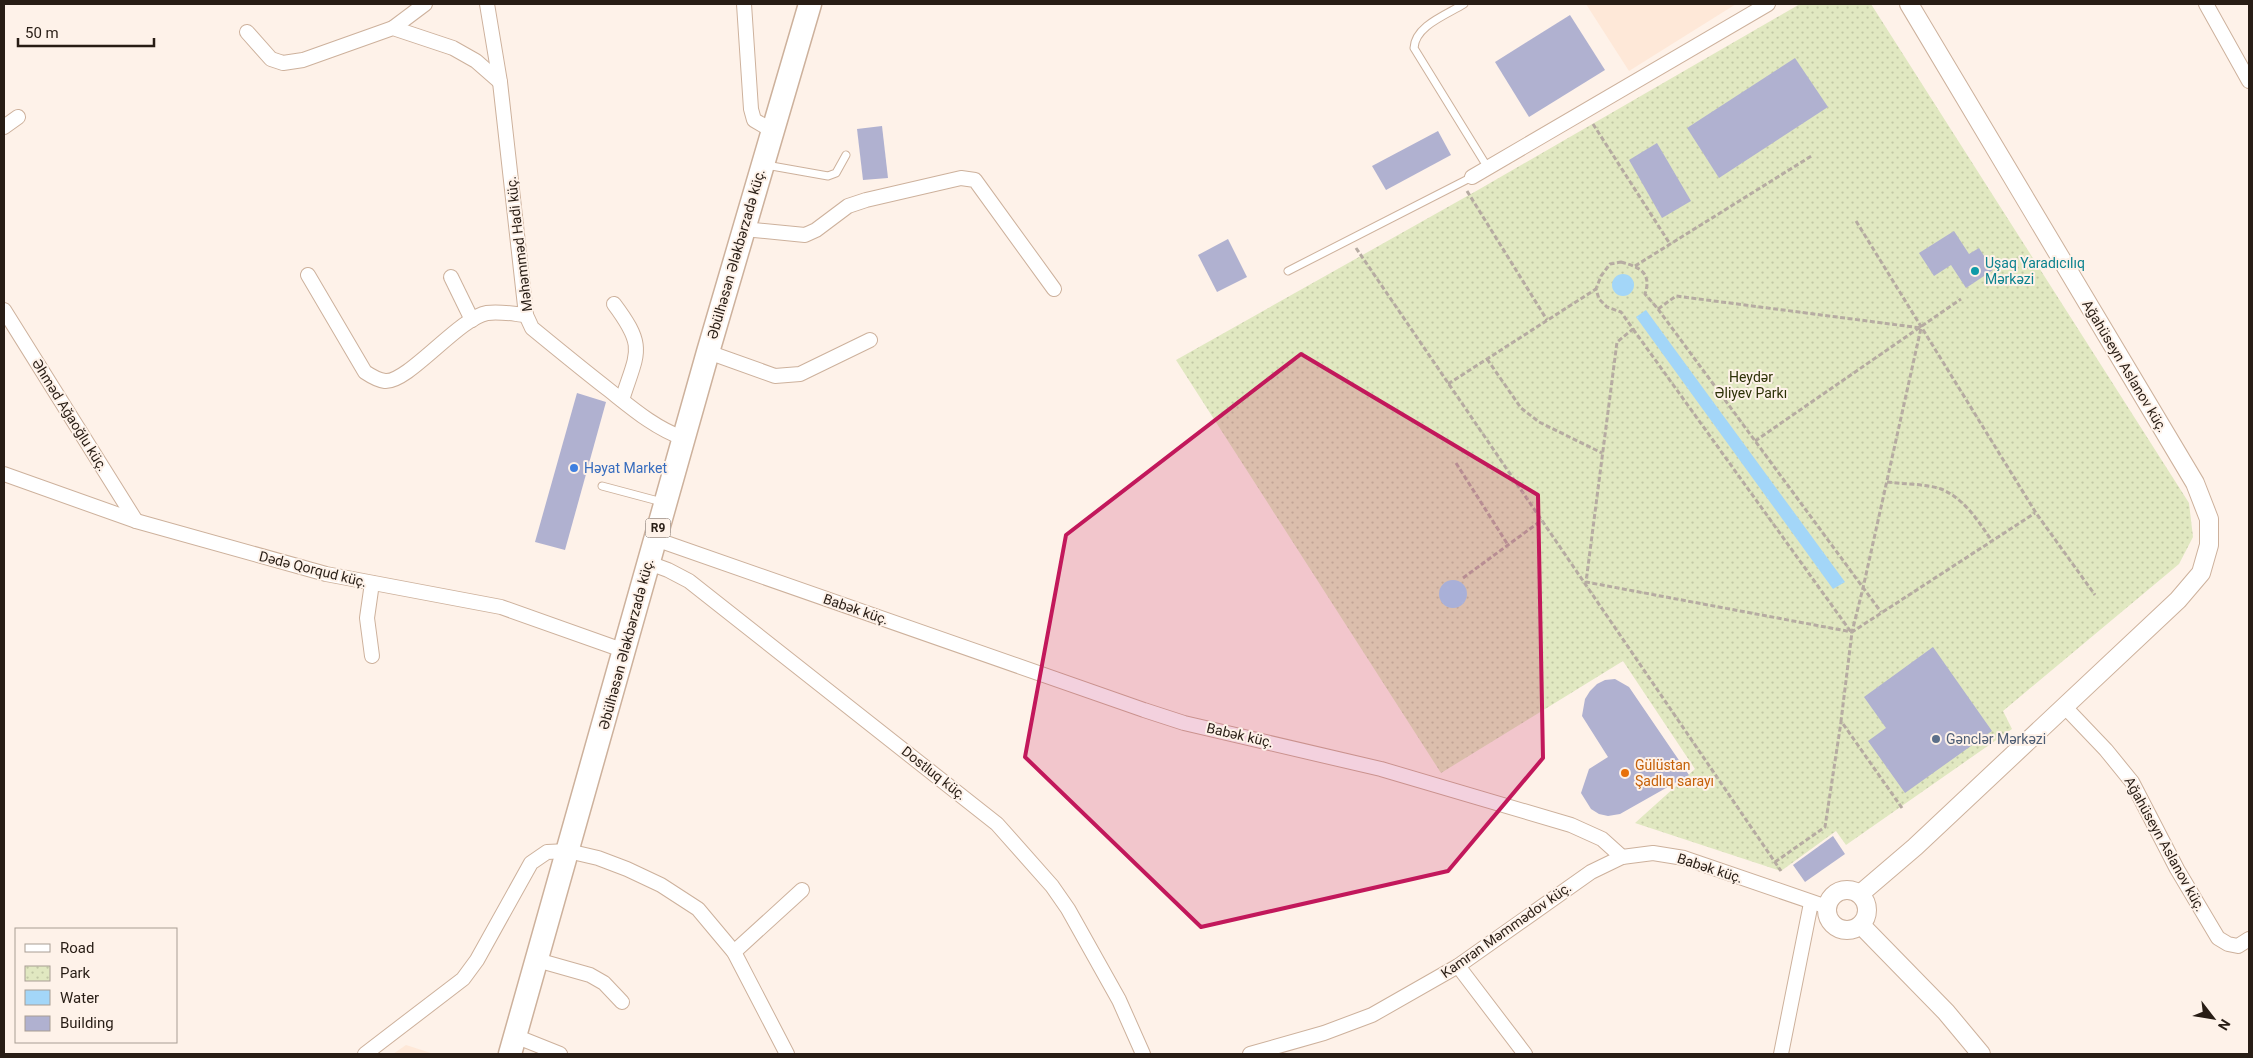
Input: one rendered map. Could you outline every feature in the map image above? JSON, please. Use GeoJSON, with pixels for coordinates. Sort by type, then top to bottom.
{"type":"FeatureCollection","features":[{"type":"Feature","properties":{"kind":"main road","name":"Əbülhəsən Ələkbərzadə küç."},"geometry":{"type":"LineString","coordinates":[[513,1045],[625,651],[683,438],[810,4]]}},
{"type":"Feature","properties":{"kind":"street"},"geometry":{"type":"LineString","coordinates":[[246,32],[271,59],[283,63],[303,60],[393,28],[425,4]]}},
{"type":"Feature","properties":{"kind":"street","name":"Məhəmməd Hadi küç."},"geometry":{"type":"LineString","coordinates":[[487,4],[500,82],[526,315],[532,328],[543,338],[649,422],[668,433],[683,438]]}},
{"type":"Feature","properties":{"kind":"street"},"geometry":{"type":"LineString","coordinates":[[744,4],[750,109],[754,120],[773,131]]}},
{"type":"Feature","properties":{"kind":"street"},"geometry":{"type":"LineString","coordinates":[[1467,179],[1768,4]]}},
{"type":"Feature","properties":{"kind":"street","name":"Ağahüseyn Aslanov küç."},"geometry":{"type":"LineString","coordinates":[[1860,894],[1915,847],[2178,600],[2201,573],[2209,545],[2209,519],[2190,474],[1909,4]]}},
{"type":"Feature","properties":{"kind":"street"},"geometry":{"type":"LineString","coordinates":[[2206,4],[2249,81]]}},
{"type":"Feature","properties":{"kind":"street"},"geometry":{"type":"LineString","coordinates":[[393,28],[453,48],[476,61],[500,82]]}},
{"type":"Feature","properties":{"kind":"street"},"geometry":{"type":"LineString","coordinates":[[4,127],[18,117]]}},
{"type":"Feature","properties":{"kind":"street"},"geometry":{"type":"LineString","coordinates":[[744,229],[804,235],[816,230],[848,206],[866,200],[961,178],[975,180],[1054,289]]}},
{"type":"Feature","properties":{"kind":"street"},"geometry":{"type":"LineString","coordinates":[[308,274],[365,372],[387,382],[402,375],[472,320],[487,313],[526,315]]}},
{"type":"Feature","properties":{"kind":"street"},"geometry":{"type":"LineString","coordinates":[[451,277],[472,320]]}},
{"type":"Feature","properties":{"kind":"street"},"geometry":{"type":"LineString","coordinates":[[614,304],[631,326],[636,339],[637,351],[622,400]]}},
{"type":"Feature","properties":{"kind":"street","name":"Əhməd Ağaoğlu küç."},"geometry":{"type":"LineString","coordinates":[[4,310],[136,521]]}},
{"type":"Feature","properties":{"kind":"street"},"geometry":{"type":"LineString","coordinates":[[708,352],[775,376],[800,374],[870,340]]}},
{"type":"Feature","properties":{"kind":"street","name":"Dədə Qorqud küç."},"geometry":{"type":"LineString","coordinates":[[4,474],[136,521],[326,574],[501,607],[625,651]]}},
{"type":"Feature","properties":{"kind":"street","name":"Babək küç."},"geometry":{"type":"LineString","coordinates":[[655,539],[1184,723],[1381,769],[1571,825],[1602,839],[1622,857],[1653,853],[1684,858],[1819,905]]}},
{"type":"Feature","properties":{"kind":"street","name":"Dostluq küç."},"geometry":{"type":"LineString","coordinates":[[649,563],[689,581],[997,824],[1052,886],[1068,909],[1119,1000],[1143,1054]]}},
{"type":"Feature","properties":{"kind":"street"},"geometry":{"type":"LineString","coordinates":[[372,583],[367,618],[372,656]]}},
{"type":"Feature","properties":{"kind":"street","name":"Ağahüseyn Aslanov küç."},"geometry":{"type":"LineString","coordinates":[[2064,706],[2106,750],[2132,782],[2177,869],[2218,938],[2228,944],[2238,946],[2249,939]]}},
{"type":"Feature","properties":{"kind":"street"},"geometry":{"type":"LineString","coordinates":[[365,1054],[463,979],[477,960],[531,863],[548,852],[568,851],[598,858],[661,885],[698,909],[734,952],[787,1054]]}},
{"type":"Feature","properties":{"kind":"street","name":"Kamran Məmmədov küç."},"geometry":{"type":"LineString","coordinates":[[1250,1054],[1324,1033],[1372,1015],[1458,966],[1591,872],[1622,857]]}},
{"type":"Feature","properties":{"kind":"street"},"geometry":{"type":"LineString","coordinates":[[734,952],[802,890]]}},
{"type":"Feature","properties":{"kind":"street"},"geometry":{"type":"LineString","coordinates":[[1781,1054],[1819,905],[1840,891],[1850,890],[1860,894],[1866,904],[1867,915],[1861,925],[1852,930],[1842,930],[1833,925],[1819,905]]}},
{"type":"Feature","properties":{"kind":"street"},"geometry":{"type":"LineString","coordinates":[[1861,925],[1946,1012],[1981,1054]]}},
{"type":"Feature","properties":{"kind":"street"},"geometry":{"type":"LineString","coordinates":[[537,960],[590,976],[604,983],[622,1002]]}},
{"type":"Feature","properties":{"kind":"street"},"geometry":{"type":"LineString","coordinates":[[1458,966],[1525,1054]]}},
{"type":"Feature","properties":{"kind":"street"},"geometry":{"type":"LineString","coordinates":[[513,1045],[560,1054]]}},
{"type":"Feature","properties":{"kind":"lane"},"geometry":{"type":"LineString","coordinates":[[1464,4],[1423,29],[1414,39],[1414,48],[1488,168]]}},
{"type":"Feature","properties":{"kind":"lane"},"geometry":{"type":"LineString","coordinates":[[763,164],[828,176],[836,172],[846,154]]}},
{"type":"Feature","properties":{"kind":"lane"},"geometry":{"type":"LineString","coordinates":[[1288,271],[1467,179]]}},
{"type":"Feature","properties":{"kind":"lane"},"geometry":{"type":"LineString","coordinates":[[602,486],[665,503]]}},
{"type":"Feature","properties":{"kind":"path"},"geometry":{"type":"LineString","coordinates":[[1585,111],[1670,244]]}},
{"type":"Feature","properties":{"kind":"path"},"geometry":{"type":"LineString","coordinates":[[1635,266],[1813,154]]}},
{"type":"Feature","properties":{"kind":"path"},"geometry":{"type":"LineString","coordinates":[[1467,179],[1547,320]]}},
{"type":"Feature","properties":{"kind":"path"},"geometry":{"type":"LineString","coordinates":[[1856,220],[2036,513],[2094,595]]}},
{"type":"Feature","properties":{"kind":"path"},"geometry":{"type":"LineString","coordinates":[[1350,239],[1586,582],[1781,871]]}},
{"type":"Feature","properties":{"kind":"path"},"geometry":{"type":"LineString","coordinates":[[1448,384],[1596,289],[1601,276],[1610,264],[1622,262],[1635,266],[1645,274],[1648,283],[1645,294],[1881,612]]}},
{"type":"Feature","properties":{"kind":"path"},"geometry":{"type":"LineString","coordinates":[[1596,289],[1599,299],[1607,308],[1621,312],[1852,632]]}},
{"type":"Feature","properties":{"kind":"path"},"geometry":{"type":"LineString","coordinates":[[1658,310],[1676,296],[1921,328]]}},
{"type":"Feature","properties":{"kind":"path"},"geometry":{"type":"LineString","coordinates":[[1755,441],[1921,328],[1961,298]]}},
{"type":"Feature","properties":{"kind":"path"},"geometry":{"type":"LineString","coordinates":[[1775,862],[1825,827],[1852,632],[1921,328]]}},
{"type":"Feature","properties":{"kind":"path"},"geometry":{"type":"LineString","coordinates":[[1586,582],[1617,342],[1633,329]]}},
{"type":"Feature","properties":{"kind":"path"},"geometry":{"type":"LineString","coordinates":[[1487,359],[1521,408],[1539,422],[1602,453]]}},
{"type":"Feature","properties":{"kind":"path"},"geometry":{"type":"LineString","coordinates":[[1456,464],[1508,545]]}},
{"type":"Feature","properties":{"kind":"path"},"geometry":{"type":"LineString","coordinates":[[1887,482],[1940,489],[1962,502],[1974,515],[1992,541]]}},
{"type":"Feature","properties":{"kind":"path"},"geometry":{"type":"LineString","coordinates":[[1586,582],[1852,632],[2036,513]]}},
{"type":"Feature","properties":{"kind":"path"},"geometry":{"type":"LineString","coordinates":[[1463,578],[1542,520]]}},
{"type":"Feature","properties":{"kind":"path"},"geometry":{"type":"LineString","coordinates":[[1841,721],[1902,808]]}},
{"type":"Feature","properties":{"kind":"highlighted area"},"geometry":{"type":"Polygon","coordinates":[[[1301,354],[1538,495],[1543,758],[1448,871],[1201,927],[1025,757],[1066,535],[1301,354]]]}},
{"type":"Feature","properties":{"kind":"shaded area"},"geometry":{"type":"Polygon","coordinates":[[[1586,4],[1736,4],[1629,71],[1586,4]]]}},
{"type":"Feature","properties":{"kind":"shaded area"},"geometry":{"type":"Polygon","coordinates":[[[406,1045],[434,1054],[393,1054],[406,1045]]]}},
{"type":"Feature","properties":{"kind":"green space","name":"Heydər Əliyev Parkı"},"geometry":{"type":"Polygon","coordinates":[[[1800,4],[1871,4],[2189,503],[2193,537],[2179,564],[2003,711],[2012,729],[1846,845],[1836,831],[1781,871],[1635,823],[1695,769],[1623,661],[1441,773],[1176,360],[1478,190],[1800,4]]]}},
{"type":"Feature","properties":{"kind":"water"},"geometry":{"type":"Polygon","coordinates":[[[1623,274],[1631,277],[1634,285],[1631,293],[1623,296],[1615,293],[1612,285],[1615,277],[1623,274]]]}},
{"type":"Feature","properties":{"kind":"water"},"geometry":{"type":"Polygon","coordinates":[[[1646,310],[1845,582],[1833,589],[1636,317],[1646,310]]]}},
{"type":"Feature","properties":{"kind":"water"},"geometry":{"type":"Polygon","coordinates":[[[1453,580],[1463,584],[1467,594],[1463,604],[1453,608],[1443,604],[1439,594],[1443,584],[1453,580]]]}},
{"type":"Feature","properties":{"kind":"building"},"geometry":{"type":"Polygon","coordinates":[[[1570,15],[1605,70],[1529,117],[1495,62],[1570,15]]]}},
{"type":"Feature","properties":{"kind":"building"},"geometry":{"type":"Polygon","coordinates":[[[1795,58],[1828,107],[1719,178],[1687,128],[1795,58]]]}},
{"type":"Feature","properties":{"kind":"building"},"geometry":{"type":"Polygon","coordinates":[[[882,126],[888,178],[863,180],[857,129],[882,126]]]}},
{"type":"Feature","properties":{"kind":"building"},"geometry":{"type":"Polygon","coordinates":[[[1438,131],[1451,155],[1386,190],[1372,166],[1438,131]]]}},
{"type":"Feature","properties":{"kind":"building"},"geometry":{"type":"Polygon","coordinates":[[[1657,143],[1691,201],[1662,218],[1629,160],[1657,143]]]}},
{"type":"Feature","properties":{"kind":"building"},"geometry":{"type":"Polygon","coordinates":[[[1954,231],[1969,254],[1979,248],[1993,270],[1966,288],[1951,265],[1934,276],[1919,253],[1954,231]]]}},
{"type":"Feature","properties":{"kind":"building"},"geometry":{"type":"Polygon","coordinates":[[[1228,239],[1247,277],[1217,292],[1198,255],[1228,239]]]}},
{"type":"Feature","properties":{"kind":"building"},"geometry":{"type":"Polygon","coordinates":[[[577,393],[606,402],[565,550],[535,542],[577,393]]]}},
{"type":"Feature","properties":{"kind":"building"},"geometry":{"type":"Polygon","coordinates":[[[1933,647],[1992,731],[1905,793],[1868,741],[1886,728],[1864,697],[1933,647]]]}},
{"type":"Feature","properties":{"kind":"building"},"geometry":{"type":"Polygon","coordinates":[[[1615,679],[1629,687],[1689,775],[1620,814],[1608,816],[1599,814],[1591,809],[1581,793],[1589,769],[1608,757],[1582,716],[1585,699],[1590,691],[1597,684],[1605,680],[1615,679]]]}},
{"type":"Feature","properties":{"kind":"building"},"geometry":{"type":"Polygon","coordinates":[[[1833,836],[1845,854],[1805,882],[1793,865],[1833,836]]]}},
{"type":"Feature","properties":{"kind":"place","name":"Uşaq Yaradıcılıq Mərkəzi"},"geometry":{"type":"Point","coordinates":[1975,271]}},
{"type":"Feature","properties":{"kind":"place","name":"Həyat Market"},"geometry":{"type":"Point","coordinates":[574,468]}},
{"type":"Feature","properties":{"kind":"place","name":"Gənclər Mərkəzi"},"geometry":{"type":"Point","coordinates":[1936,739]}},
{"type":"Feature","properties":{"kind":"place","name":"Gülüstan Şadlıq sarayı"},"geometry":{"type":"Point","coordinates":[1625,773]}}]}
